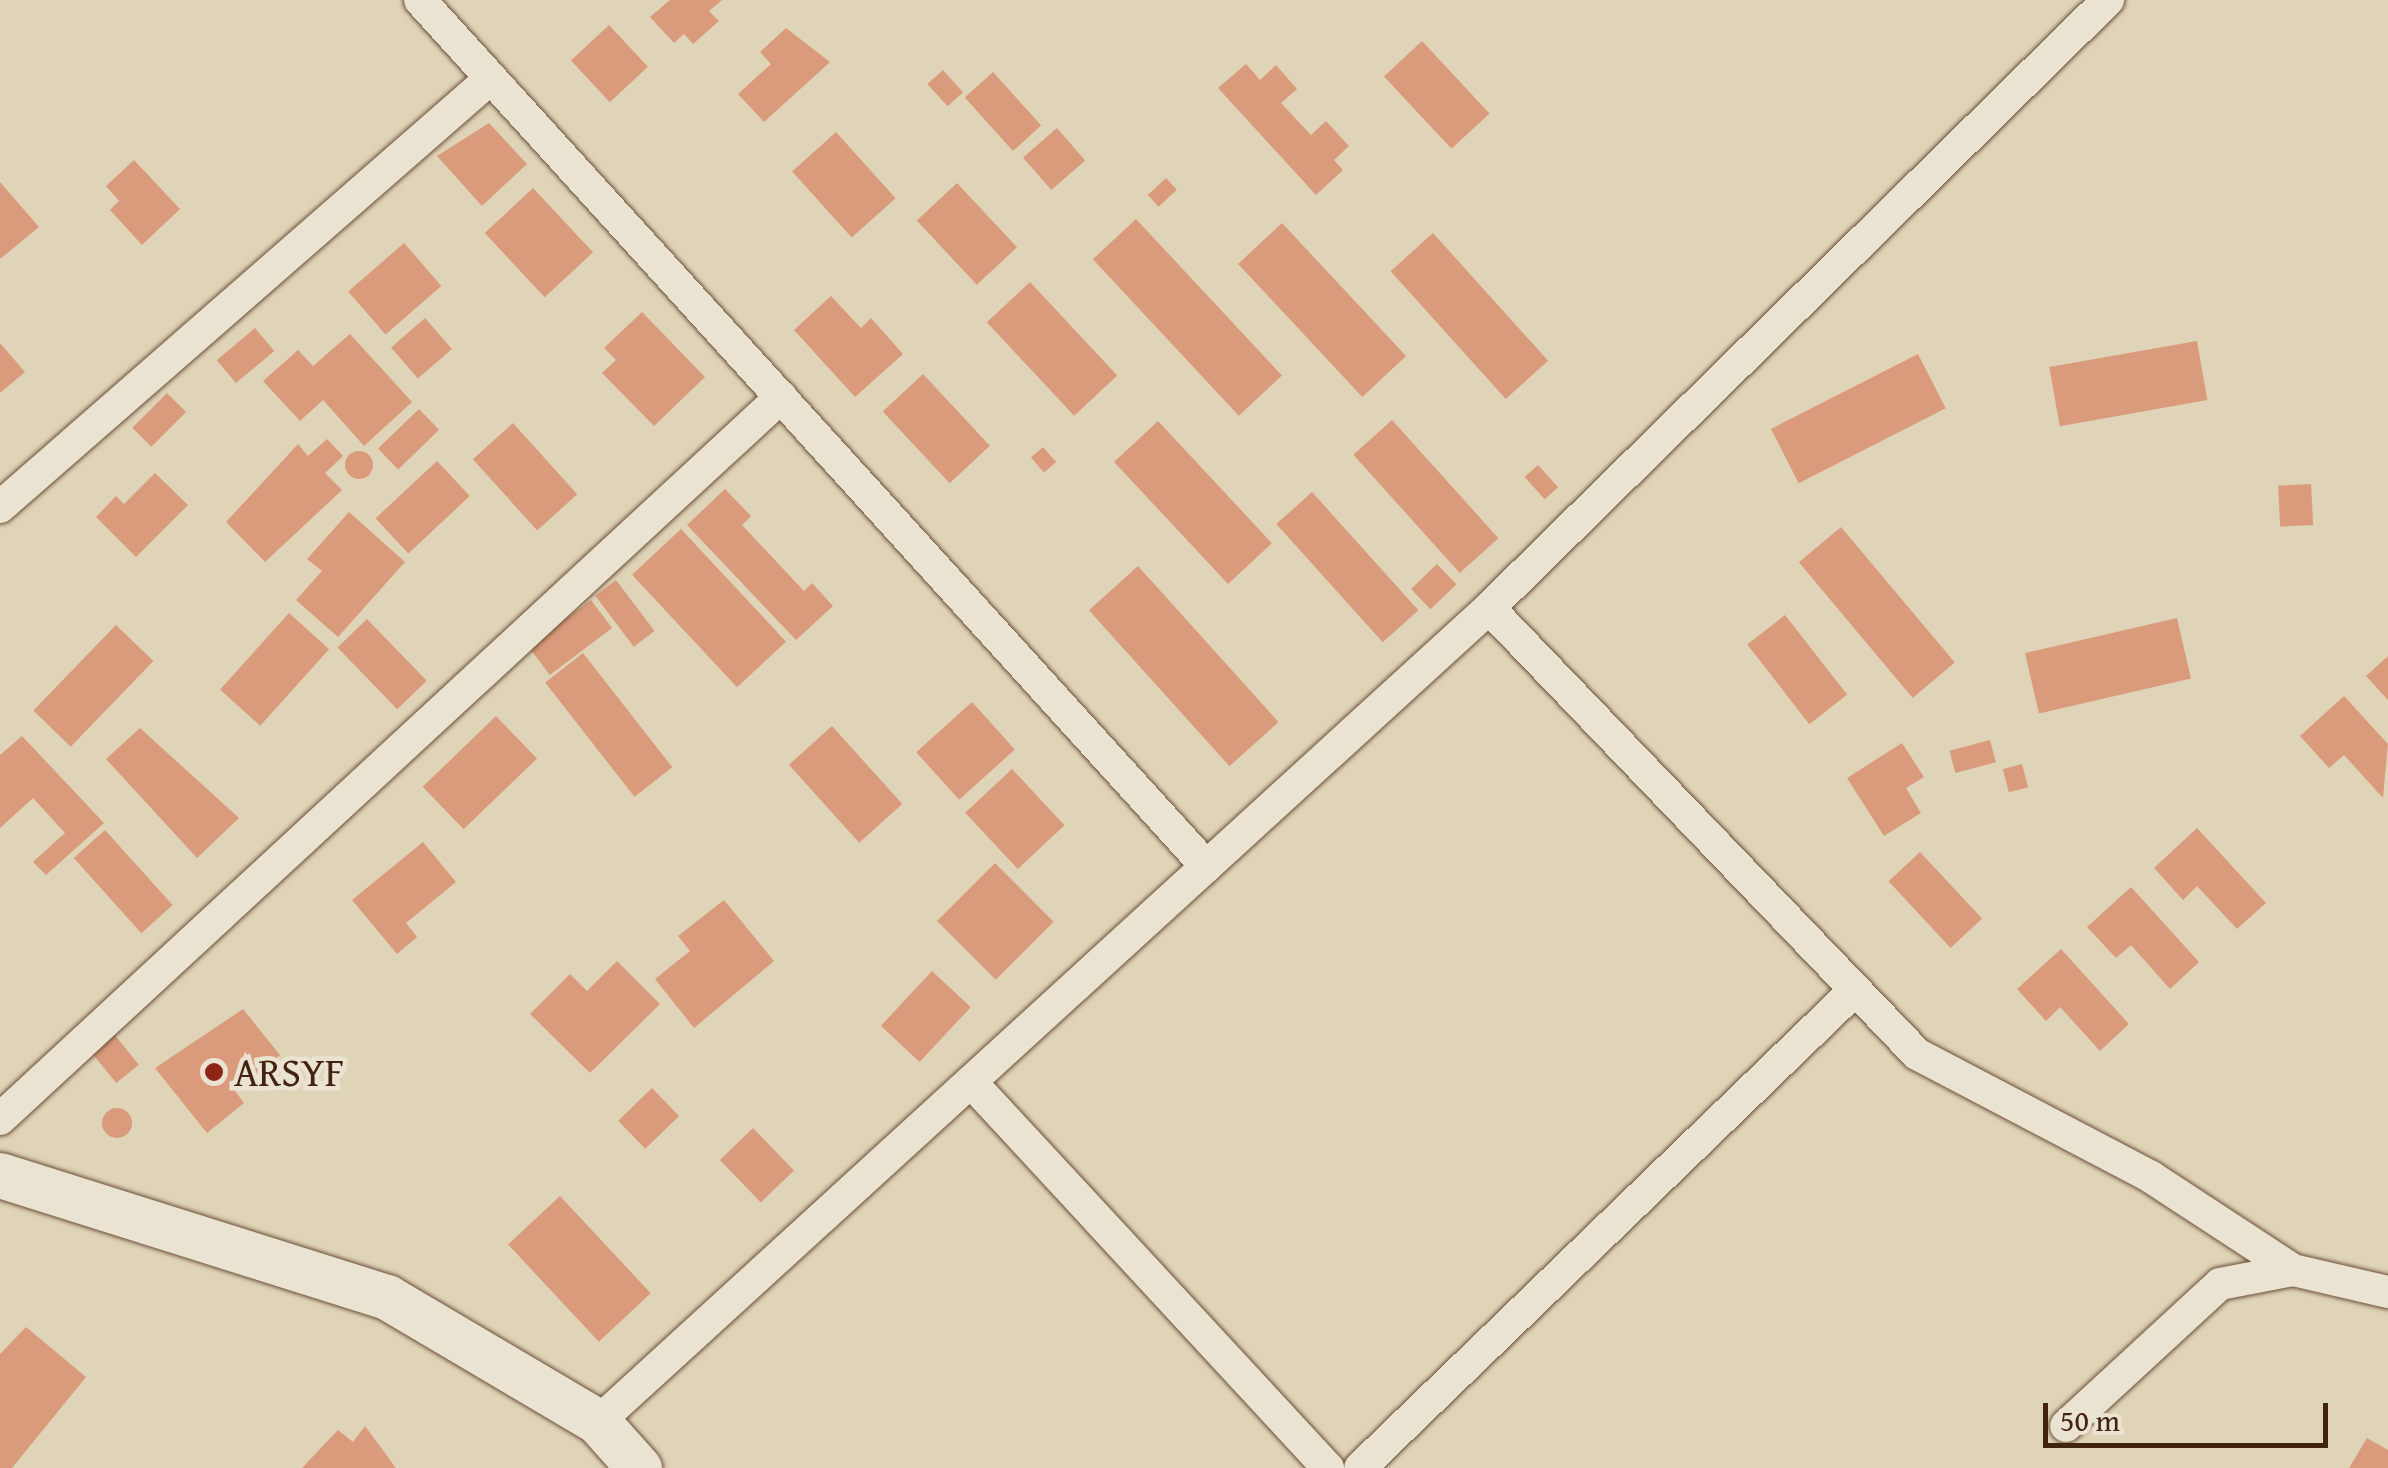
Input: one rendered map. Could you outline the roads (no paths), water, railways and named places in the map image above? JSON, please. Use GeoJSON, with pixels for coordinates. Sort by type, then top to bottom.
{"type":"FeatureCollection","features":[{"type":"Feature","properties":{"kind":"main road"},"geometry":{"type":"LineString","coordinates":[[0,1175],[388,1297],[598,1422],[640,1468]]}},
{"type":"Feature","properties":{"kind":"street"},"geometry":{"type":"LineString","coordinates":[[420,0],[1206,866]]}},
{"type":"Feature","properties":{"kind":"street"},"geometry":{"type":"LineString","coordinates":[[598,1422],[1488,608],[2108,0]]}},
{"type":"Feature","properties":{"kind":"street"},"geometry":{"type":"LineString","coordinates":[[0,506],[491,78]]}},
{"type":"Feature","properties":{"kind":"street"},"geometry":{"type":"LineString","coordinates":[[0,1119],[781,398]]}},
{"type":"Feature","properties":{"kind":"street"},"geometry":{"type":"LineString","coordinates":[[1488,608],[1854,992],[1918,1054],[2151,1176],[2293,1270],[2388,1292]]}},
{"type":"Feature","properties":{"kind":"street"},"geometry":{"type":"LineString","coordinates":[[1360,1468],[1854,992]]}},
{"type":"Feature","properties":{"kind":"street"},"geometry":{"type":"LineString","coordinates":[[971,1082],[1328,1468]]}},
{"type":"Feature","properties":{"kind":"street"},"geometry":{"type":"LineString","coordinates":[[2066,1426],[2220,1284],[2293,1270]]}},
{"type":"Feature","properties":{"kind":"place","name":"ARSYF"},"geometry":{"type":"Point","coordinates":[214,1072]}}]}
